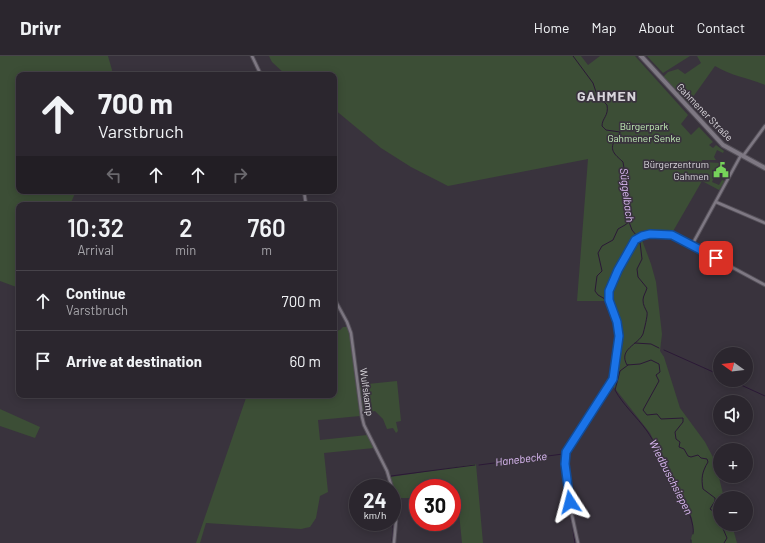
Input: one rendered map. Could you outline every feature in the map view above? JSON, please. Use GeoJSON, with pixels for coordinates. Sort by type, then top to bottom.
{"type":"FeatureCollection","features":[{"type":"Feature","properties":{"kind":"main road","name":"Gahmener Straße"},"geometry":{"type":"LineString","coordinates":[[641,56],[719,141],[742,156],[765,168]]}},
{"type":"Feature","properties":{"kind":"street"},"geometry":{"type":"LineString","coordinates":[[252,56],[260,72]]}},
{"type":"Feature","properties":{"kind":"street"},"geometry":{"type":"LineString","coordinates":[[692,245],[742,156],[765,126]]}},
{"type":"Feature","properties":{"kind":"street"},"geometry":{"type":"LineString","coordinates":[[716,202],[765,223]]}},
{"type":"Feature","properties":{"kind":"street"},"geometry":{"type":"LineString","coordinates":[[578,543],[567,483],[565,455],[567,449],[613,379],[619,336],[617,322],[609,300],[609,291],[618,270],[635,240],[639,237],[650,234],[667,234],[692,245],[765,285]]}},
{"type":"Feature","properties":{"kind":"street","name":"Wulfskamp"},"geometry":{"type":"LineString","coordinates":[[337,304],[347,322],[364,425],[387,471],[389,479]]}},
{"type":"Feature","properties":{"kind":"street","name":"Wulfskamp"},"geometry":{"type":"LineString","coordinates":[[394,543],[395,531]]}},
{"type":"Feature","properties":{"kind":"green space"},"geometry":{"type":"Polygon","coordinates":[[[0,56],[108,56],[112,72],[16,72],[16,194],[75,194],[71,202],[16,202],[16,287],[0,281],[0,56]]]}},
{"type":"Feature","properties":{"kind":"green space","name":"Bürgerpark Gahmener Senke"},"geometry":{"type":"Polygon","coordinates":[[[269,56],[581,56],[588,65],[600,56],[635,56],[688,115],[681,124],[691,135],[699,127],[713,142],[709,145],[713,148],[716,145],[724,151],[723,153],[717,150],[714,157],[716,160],[702,160],[702,162],[720,163],[712,182],[719,185],[722,180],[725,181],[719,190],[702,181],[672,233],[670,230],[641,231],[625,250],[606,286],[608,301],[577,301],[588,159],[448,186],[411,167],[381,148],[337,111],[337,72],[283,72],[272,62],[269,56]]]}},
{"type":"Feature","properties":{"kind":"green space"},"geometry":{"type":"Polygon","coordinates":[[[647,56],[690,56],[663,73],[647,56]]]}},
{"type":"Feature","properties":{"kind":"green space"},"geometry":{"type":"Polygon","coordinates":[[[697,56],[765,56],[765,85],[727,72],[715,66],[688,104],[663,77],[668,72],[678,69],[685,74],[701,63],[697,56]]]}},
{"type":"Feature","properties":{"kind":"green space"},"geometry":{"type":"Polygon","coordinates":[[[640,238],[642,240],[656,282],[662,334],[660,351],[664,357],[680,408],[705,442],[713,457],[713,483],[720,483],[722,491],[713,491],[713,531],[734,531],[737,543],[690,543],[693,531],[692,518],[650,433],[610,384],[614,378],[619,336],[609,290],[618,270],[636,241],[640,238]]]}},
{"type":"Feature","properties":{"kind":"green space"},"geometry":{"type":"Polygon","coordinates":[[[343,327],[348,327],[360,416],[318,420],[320,440],[367,435],[374,448],[324,453],[328,492],[320,496],[316,518],[310,527],[301,529],[206,523],[200,543],[196,543],[246,398],[337,398],[337,330],[343,327]]]}},
{"type":"Feature","properties":{"kind":"green space"},"geometry":{"type":"Polygon","coordinates":[[[397,381],[401,421],[396,422],[398,431],[396,433],[393,428],[387,429],[383,419],[375,411],[363,414],[358,385],[397,381]]]}},
{"type":"Feature","properties":{"kind":"green space"},"geometry":{"type":"Polygon","coordinates":[[[0,409],[40,427],[35,438],[0,426],[0,409]]]}},
{"type":"Feature","properties":{"kind":"green space"},"geometry":{"type":"Polygon","coordinates":[[[476,464],[483,543],[462,543],[461,479],[409,479],[409,498],[401,498],[401,479],[391,479],[391,477],[476,464]]]}},
{"type":"Feature","properties":{"kind":"waterway","name":"Süggelbach"},"geometry":{"type":"LineString","coordinates":[[573,56],[593,83],[597,95],[607,105],[607,112],[602,126],[606,130],[620,132],[612,147],[614,153],[623,162],[631,211],[629,222],[632,230],[640,242],[642,259],[637,269],[638,277],[647,288],[643,297],[647,316],[643,334],[641,338],[627,351],[625,360],[627,365],[640,364],[651,360],[659,364],[660,372],[656,375],[659,381],[643,410],[647,415],[657,414],[661,419],[683,418],[683,422],[675,432],[676,439],[680,442],[679,447],[684,449],[688,456],[691,457],[698,455],[701,458],[707,459],[708,462],[702,475],[703,489],[713,496]]}},
{"type":"Feature","properties":{"kind":"waterway"},"geometry":{"type":"LineString","coordinates":[[605,299],[598,295],[595,291],[597,276],[602,271],[598,253],[602,246],[613,240],[618,229],[629,222]]}},
{"type":"Feature","properties":{"kind":"waterway"},"geometry":{"type":"LineString","coordinates":[[607,301],[616,329],[615,344]]}},
{"type":"Feature","properties":{"kind":"waterway"},"geometry":{"type":"LineString","coordinates":[[635,343],[651,344],[659,348]]}},
{"type":"Feature","properties":{"kind":"waterway"},"geometry":{"type":"LineString","coordinates":[[601,393],[610,379],[615,348]]}},
{"type":"Feature","properties":{"kind":"waterway"},"geometry":{"type":"LineString","coordinates":[[664,350],[713,372]]}},
{"type":"Feature","properties":{"kind":"waterway","name":"Wiedbuschsiepen"},"geometry":{"type":"LineString","coordinates":[[628,365],[620,371],[615,390],[622,401],[647,431],[668,466],[684,499],[693,526],[693,534]]}},
{"type":"Feature","properties":{"kind":"waterway"},"geometry":{"type":"LineString","coordinates":[[745,387],[765,396]]}},
{"type":"Feature","properties":{"kind":"waterway"},"geometry":{"type":"LineString","coordinates":[[568,443],[599,396]]}},
{"type":"Feature","properties":{"kind":"waterway","name":"Hanebecke"},"geometry":{"type":"LineString","coordinates":[[563,467],[562,455],[566,446]]}},
{"type":"Feature","properties":{"kind":"waterway","name":"Hanebecke"},"geometry":{"type":"LineString","coordinates":[[479,465],[563,454]]}},
{"type":"Feature","properties":{"kind":"waterway","name":"Hanebecke"},"geometry":{"type":"LineString","coordinates":[[391,476],[475,465]]}},
{"type":"Feature","properties":{"kind":"waterway"},"geometry":{"type":"LineString","coordinates":[[564,470],[564,476]]}},
{"type":"Feature","properties":{"kind":"waterway","name":"Süggelbach"},"geometry":{"type":"LineString","coordinates":[[713,504],[710,509],[713,511]]}},
{"type":"Feature","properties":{"kind":"waterway"},"geometry":{"type":"LineString","coordinates":[[570,509],[571,521]]}},
{"type":"Feature","properties":{"kind":"waterway"},"geometry":{"type":"LineString","coordinates":[[572,523],[575,543]]}},
{"type":"Feature","properties":{"kind":"waterway","name":"Hanebecke"},"geometry":{"type":"LineString","coordinates":[[392,541],[393,531]]}},
{"type":"Feature","properties":{"kind":"waterway","name":"Süggelbach"},"geometry":{"type":"LineString","coordinates":[[724,531],[727,538],[724,543]]}},
{"type":"Feature","properties":{"kind":"place","name":"Bürgerzentrum Gahmen"},"geometry":{"type":"Point","coordinates":[721,170]}},
{"type":"Feature","properties":{"kind":"district","name":"GAHMEN"},"geometry":{"type":"Point","coordinates":[607,96]}},
{"type":"Feature","properties":{"kind":"route"},"geometry":{"type":"LineString","coordinates":[[570,502],[565,455],[613,379],[619,336],[617,322],[608,295],[612,283],[629,249],[639,237],[650,234],[667,234],[672,235],[716,258]]}}]}
